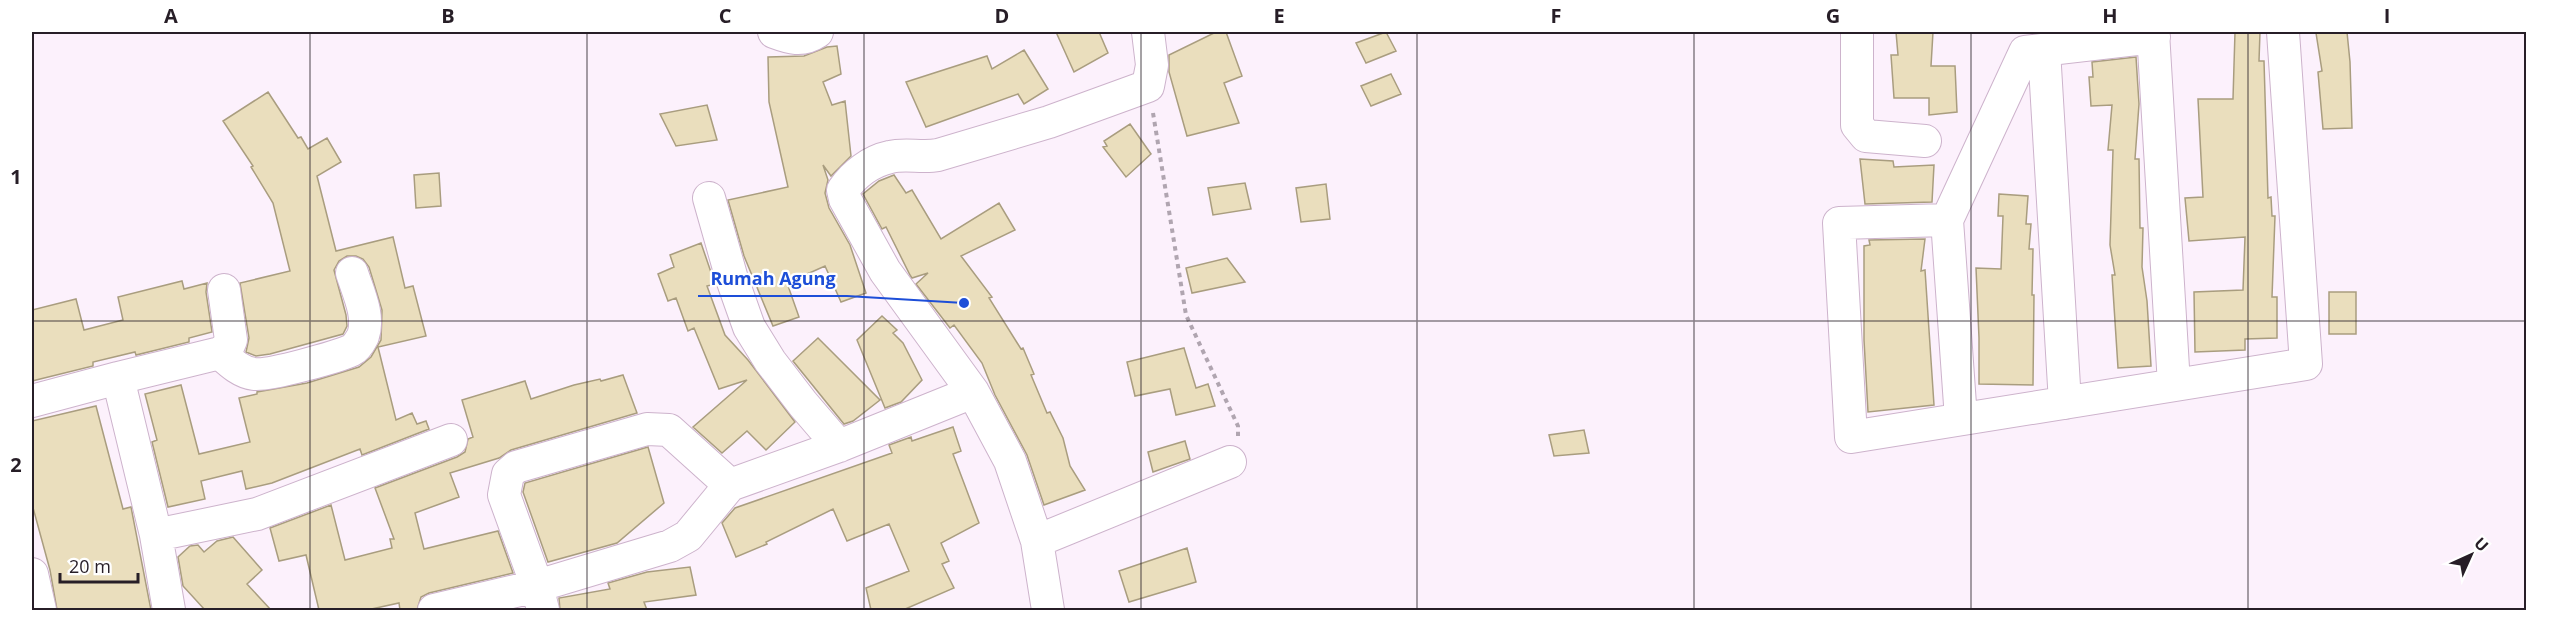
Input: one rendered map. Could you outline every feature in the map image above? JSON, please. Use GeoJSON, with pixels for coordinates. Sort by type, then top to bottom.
{"type":"FeatureCollection","features":[{"type":"Feature","properties":{"kind":"street"},"geometry":{"type":"LineString","coordinates":[[774,32],[791,38],[805,38],[817,32]]}},
{"type":"Feature","properties":{"kind":"street"},"geometry":{"type":"LineString","coordinates":[[1048,610],[1037,541],[1010,461],[973,392],[885,271],[860,229],[843,190],[859,171],[891,156],[938,155],[1049,123],[1148,86],[1152,65],[1148,32]]}},
{"type":"Feature","properties":{"kind":"street"},"geometry":{"type":"LineString","coordinates":[[1857,32],[1857,125],[1860,131],[1870,137],[1925,141]]}},
{"type":"Feature","properties":{"kind":"street"},"geometry":{"type":"LineString","coordinates":[[1947,220],[1839,223],[1851,437],[2306,364],[2283,32]]}},
{"type":"Feature","properties":{"kind":"street"},"geometry":{"type":"LineString","coordinates":[[1961,420],[1947,220],[2025,52],[2154,34],[2174,385]]}},
{"type":"Feature","properties":{"kind":"street"},"geometry":{"type":"LineString","coordinates":[[2044,50],[2065,403]]}},
{"type":"Feature","properties":{"kind":"street"},"geometry":{"type":"LineString","coordinates":[[709,198],[732,279],[749,327],[770,361],[803,404],[840,446]]}},
{"type":"Feature","properties":{"kind":"street"},"geometry":{"type":"LineString","coordinates":[[220,353],[243,372],[256,375],[274,374],[354,349],[362,338],[365,315],[352,273]]}},
{"type":"Feature","properties":{"kind":"street"},"geometry":{"type":"LineString","coordinates":[[32,401],[220,353],[228,347],[231,340],[224,290]]}},
{"type":"Feature","properties":{"kind":"street"},"geometry":{"type":"LineString","coordinates":[[118,378],[156,535],[170,610]]}},
{"type":"Feature","properties":{"kind":"street"},"geometry":{"type":"LineString","coordinates":[[434,610],[540,598],[670,546],[688,536],[730,485],[840,446],[973,392]]}},
{"type":"Feature","properties":{"kind":"street"},"geometry":{"type":"LineString","coordinates":[[540,598],[504,495],[508,474],[516,467],[647,429],[669,430],[730,485]]}},
{"type":"Feature","properties":{"kind":"street"},"geometry":{"type":"LineString","coordinates":[[156,535],[257,514],[451,440]]}},
{"type":"Feature","properties":{"kind":"street"},"geometry":{"type":"LineString","coordinates":[[1037,541],[1230,462]]}},
{"type":"Feature","properties":{"kind":"street"},"geometry":{"type":"LineString","coordinates":[[32,574],[40,610]]}},
{"type":"Feature","properties":{"kind":"path"},"geometry":{"type":"LineString","coordinates":[[1148,86],[1165,176],[1186,315],[1238,426],[1237,445],[1230,462]]}},
{"type":"Feature","properties":{"kind":"building"},"geometry":{"type":"Polygon","coordinates":[[[1056,32],[1099,32],[1108,53],[1074,72],[1056,32]]]}},
{"type":"Feature","properties":{"kind":"building"},"geometry":{"type":"Polygon","coordinates":[[[1216,32],[1226,32],[1242,76],[1224,83],[1239,123],[1187,136],[1169,72],[1169,55],[1216,32]]]}},
{"type":"Feature","properties":{"kind":"building"},"geometry":{"type":"Polygon","coordinates":[[[1386,32],[1396,51],[1366,63],[1356,43],[1386,32]]]}},
{"type":"Feature","properties":{"kind":"building"},"geometry":{"type":"Polygon","coordinates":[[[1896,32],[1933,32],[1931,66],[1955,66],[1957,112],[1929,115],[1929,98],[1894,98],[1891,55],[1898,55],[1896,32]]]}},
{"type":"Feature","properties":{"kind":"building"},"geometry":{"type":"Polygon","coordinates":[[[2235,32],[2260,32],[2259,61],[2264,61],[2268,198],[2271,197],[2272,216],[2275,216],[2272,297],[2277,297],[2277,338],[2245,339],[2245,350],[2195,352],[2194,292],[2243,290],[2245,237],[2189,241],[2185,198],[2203,197],[2198,99],[2233,99],[2235,32]]]}},
{"type":"Feature","properties":{"kind":"building"},"geometry":{"type":"Polygon","coordinates":[[[2347,32],[2352,128],[2323,129],[2318,72],[2322,71],[2316,33],[2347,32]]]}},
{"type":"Feature","properties":{"kind":"building"},"geometry":{"type":"Polygon","coordinates":[[[837,46],[841,74],[823,82],[832,105],[845,101],[851,156],[831,176],[823,165],[828,180],[825,193],[829,208],[850,245],[866,293],[841,302],[825,266],[787,283],[799,317],[773,326],[744,256],[728,200],[788,187],[769,102],[768,57],[804,56],[827,47],[837,46]]]}},
{"type":"Feature","properties":{"kind":"building"},"geometry":{"type":"Polygon","coordinates":[[[1024,50],[1048,89],[1024,104],[1018,94],[926,127],[906,82],[987,56],[992,69],[1024,50]]]}},
{"type":"Feature","properties":{"kind":"building"},"geometry":{"type":"Polygon","coordinates":[[[2136,57],[2139,104],[2135,159],[2139,159],[2140,228],[2143,228],[2142,267],[2147,301],[2151,366],[2118,368],[2112,275],[2115,275],[2110,245],[2113,150],[2108,150],[2112,105],[2091,106],[2089,77],[2093,77],[2092,62],[2136,57]]]}},
{"type":"Feature","properties":{"kind":"building"},"geometry":{"type":"Polygon","coordinates":[[[1391,74],[1401,94],[1371,106],[1361,86],[1391,74]]]}},
{"type":"Feature","properties":{"kind":"building"},"geometry":{"type":"Polygon","coordinates":[[[268,92],[298,138],[301,137],[308,149],[327,138],[341,162],[317,176],[336,251],[393,237],[405,288],[413,286],[426,336],[378,347],[396,420],[412,413],[417,424],[426,421],[429,429],[362,455],[360,449],[272,483],[246,489],[242,471],[201,481],[205,499],[168,507],[152,442],[157,440],[145,394],[181,385],[199,454],[250,442],[239,398],[257,394],[257,392],[307,383],[359,367],[371,357],[381,340],[382,310],[369,267],[363,259],[347,256],[339,261],[334,270],[346,315],[347,326],[343,334],[270,354],[256,356],[246,352],[249,338],[240,283],[290,271],[273,203],[251,167],[253,166],[223,121],[268,92]]]}},
{"type":"Feature","properties":{"kind":"building"},"geometry":{"type":"Polygon","coordinates":[[[707,105],[717,140],[676,146],[660,114],[707,105]]]}},
{"type":"Feature","properties":{"kind":"building"},"geometry":{"type":"Polygon","coordinates":[[[1130,124],[1151,154],[1126,177],[1103,147],[1107,146],[1104,141],[1130,124]]]}},
{"type":"Feature","properties":{"kind":"building"},"geometry":{"type":"Polygon","coordinates":[[[1860,159],[1893,161],[1894,167],[1934,165],[1932,202],[1865,204],[1860,159]]]}},
{"type":"Feature","properties":{"kind":"building"},"geometry":{"type":"Polygon","coordinates":[[[439,173],[441,206],[416,208],[414,175],[439,173]]]}},
{"type":"Feature","properties":{"kind":"building"},"geometry":{"type":"Polygon","coordinates":[[[894,175],[906,193],[912,190],[941,239],[999,203],[1015,230],[961,256],[992,297],[989,298],[1021,349],[1023,348],[1034,374],[1031,375],[1047,413],[1050,412],[1063,438],[1070,466],[1085,490],[1044,505],[1027,455],[995,395],[982,363],[954,325],[950,328],[916,284],[928,273],[912,278],[886,227],[882,229],[863,194],[879,181],[894,175]]]}},
{"type":"Feature","properties":{"kind":"building"},"geometry":{"type":"Polygon","coordinates":[[[1245,183],[1251,209],[1213,215],[1208,188],[1245,183]]]}},
{"type":"Feature","properties":{"kind":"building"},"geometry":{"type":"Polygon","coordinates":[[[1326,184],[1330,219],[1301,222],[1296,188],[1326,184]]]}},
{"type":"Feature","properties":{"kind":"building"},"geometry":{"type":"Polygon","coordinates":[[[1999,194],[2028,196],[2026,224],[2031,224],[2029,249],[2033,249],[2033,385],[1979,384],[1976,268],[2001,269],[2003,216],[1998,216],[1999,194]]]}},
{"type":"Feature","properties":{"kind":"building"},"geometry":{"type":"Polygon","coordinates":[[[1925,239],[1921,271],[1925,270],[1934,405],[1868,412],[1864,340],[1864,246],[1870,245],[1869,240],[1925,239]]]}},
{"type":"Feature","properties":{"kind":"building"},"geometry":{"type":"Polygon","coordinates":[[[701,243],[715,284],[707,286],[725,335],[748,360],[795,422],[766,450],[747,431],[722,453],[693,427],[747,380],[719,389],[694,328],[688,331],[676,298],[668,301],[658,274],[674,267],[670,255],[701,243]]]}},
{"type":"Feature","properties":{"kind":"building"},"geometry":{"type":"Polygon","coordinates":[[[1227,258],[1245,282],[1192,293],[1186,268],[1227,258]]]}},
{"type":"Feature","properties":{"kind":"building"},"geometry":{"type":"Polygon","coordinates":[[[182,281],[184,289],[207,283],[206,292],[212,332],[189,338],[189,342],[136,355],[135,352],[93,362],[93,366],[32,381],[32,310],[76,299],[84,330],[123,320],[118,297],[182,281]]]}},
{"type":"Feature","properties":{"kind":"building"},"geometry":{"type":"Polygon","coordinates":[[[2329,292],[2356,292],[2356,334],[2329,334],[2329,292]]]}},
{"type":"Feature","properties":{"kind":"building"},"geometry":{"type":"Polygon","coordinates":[[[882,316],[897,330],[893,333],[903,343],[922,380],[901,402],[885,408],[857,340],[882,316]]]}},
{"type":"Feature","properties":{"kind":"building"},"geometry":{"type":"Polygon","coordinates":[[[818,338],[880,400],[853,421],[844,424],[793,361],[818,338]]]}},
{"type":"Feature","properties":{"kind":"building"},"geometry":{"type":"Polygon","coordinates":[[[1184,348],[1196,388],[1208,384],[1215,406],[1176,415],[1170,389],[1135,396],[1127,362],[1184,348]]]}},
{"type":"Feature","properties":{"kind":"building"},"geometry":{"type":"Polygon","coordinates":[[[623,375],[637,413],[511,450],[499,458],[450,473],[459,497],[415,513],[424,549],[498,531],[513,573],[429,593],[421,597],[417,610],[400,610],[399,603],[367,610],[319,610],[306,555],[279,561],[270,528],[331,505],[345,560],[392,548],[390,539],[394,539],[375,488],[465,452],[468,439],[473,437],[462,400],[525,381],[531,399],[574,385],[623,375]]]}},
{"type":"Feature","properties":{"kind":"building"},"geometry":{"type":"Polygon","coordinates":[[[96,406],[123,509],[131,507],[151,610],[57,610],[50,570],[32,504],[32,421],[96,406]]]}},
{"type":"Feature","properties":{"kind":"building"},"geometry":{"type":"Polygon","coordinates":[[[953,427],[961,451],[953,454],[979,523],[941,543],[949,561],[942,564],[954,588],[903,610],[871,610],[866,588],[909,571],[889,524],[847,541],[833,509],[766,542],[767,544],[736,557],[722,523],[735,508],[892,453],[889,445],[911,437],[912,441],[953,427]]]}},
{"type":"Feature","properties":{"kind":"building"},"geometry":{"type":"Polygon","coordinates":[[[1584,430],[1589,453],[1554,456],[1549,435],[1584,430]]]}},
{"type":"Feature","properties":{"kind":"building"},"geometry":{"type":"Polygon","coordinates":[[[1185,441],[1190,459],[1153,472],[1148,452],[1185,441]]]}},
{"type":"Feature","properties":{"kind":"building"},"geometry":{"type":"Polygon","coordinates":[[[648,447],[664,503],[617,543],[548,562],[523,492],[525,483],[648,447]]]}},
{"type":"Feature","properties":{"kind":"building"},"geometry":{"type":"Polygon","coordinates":[[[233,537],[262,570],[247,584],[271,610],[205,610],[183,586],[178,557],[190,546],[198,545],[204,552],[217,541],[233,537]]]}},
{"type":"Feature","properties":{"kind":"building"},"geometry":{"type":"Polygon","coordinates":[[[1187,548],[1196,582],[1129,602],[1119,571],[1187,548]]]}},
{"type":"Feature","properties":{"kind":"building"},"geometry":{"type":"Polygon","coordinates":[[[690,567],[696,595],[644,602],[647,610],[560,610],[559,598],[610,589],[608,583],[647,572],[690,567]]]}},
{"type":"Feature","properties":{"kind":"place","name":"Rumah Agung"},"geometry":{"type":"Point","coordinates":[964,303]}}]}
